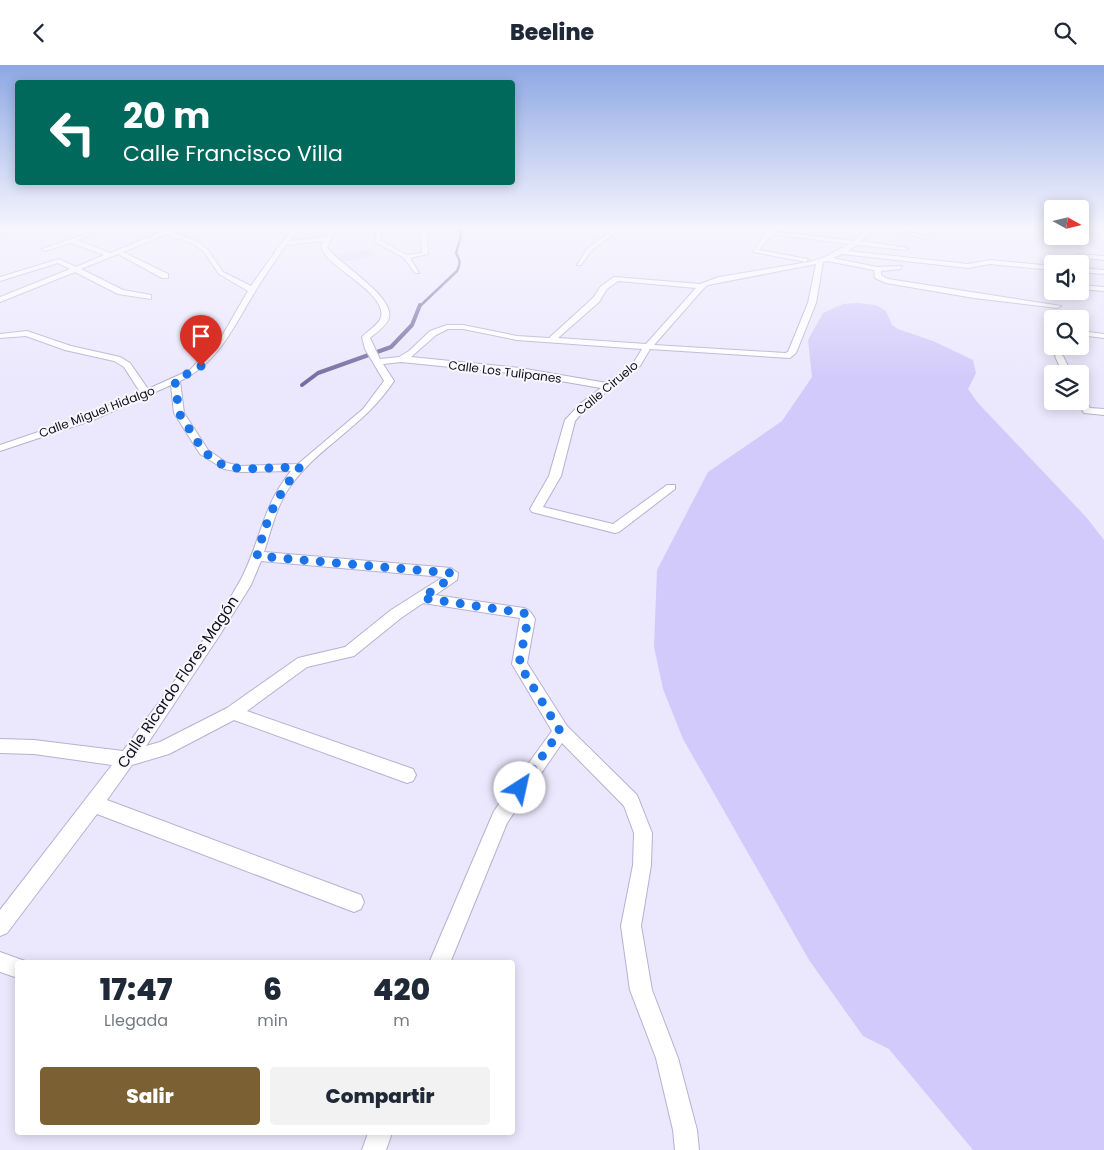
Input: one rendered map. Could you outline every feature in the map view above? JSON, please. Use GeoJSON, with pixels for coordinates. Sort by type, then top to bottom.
{"type":"FeatureCollection","features":[{"type":"Feature","properties":{"kind":"street"},"geometry":{"type":"LineString","coordinates":[[0,300],[57,278]]}},
{"type":"Feature","properties":{"kind":"street"},"geometry":{"type":"LineString","coordinates":[[94,278],[121,292],[148,297]]}},
{"type":"Feature","properties":{"kind":"street"},"geometry":{"type":"LineString","coordinates":[[229,278],[252,290]]}},
{"type":"Feature","properties":{"kind":"street","name":"Calle Miguel Hidalgo"},"geometry":{"type":"LineString","coordinates":[[0,448],[80,421],[175,381],[201,366],[225,337],[260,278]]}},
{"type":"Feature","properties":{"kind":"street","name":"Calle Ricardo Flores Magón"},"geometry":{"type":"LineString","coordinates":[[0,926],[94,804],[210,640],[245,583],[257,556],[268,515],[284,487],[300,467],[351,424],[383,391],[389,381],[366,345],[366,337],[382,324],[385,317],[384,309],[359,278]]}},
{"type":"Feature","properties":{"kind":"street"},"geometry":{"type":"LineString","coordinates":[[647,348],[701,286],[709,282],[729,278]]}},
{"type":"Feature","properties":{"kind":"street"},"geometry":{"type":"LineString","coordinates":[[378,362],[401,359],[412,353],[434,333],[447,327],[463,327],[517,337],[647,348],[787,356],[792,353],[812,303],[817,278]]}},
{"type":"Feature","properties":{"kind":"street"},"geometry":{"type":"LineString","coordinates":[[881,278],[886,281],[974,296],[1057,306]]}},
{"type":"Feature","properties":{"kind":"street"},"geometry":{"type":"LineString","coordinates":[[552,339],[596,299],[604,288],[617,279],[701,286]]}},
{"type":"Feature","properties":{"kind":"street"},"geometry":{"type":"LineString","coordinates":[[1089,288],[1104,289]]}},
{"type":"Feature","properties":{"kind":"street"},"geometry":{"type":"LineString","coordinates":[[0,336],[20,332],[32,333],[52,343],[117,359],[127,365],[146,393]]}},
{"type":"Feature","properties":{"kind":"street"},"geometry":{"type":"LineString","coordinates":[[1089,334],[1104,336]]}},
{"type":"Feature","properties":{"kind":"street","name":"Calle Ciruelo"},"geometry":{"type":"LineString","coordinates":[[647,348],[637,365],[583,406],[570,420],[555,476],[536,509],[615,529],[671,487]]}},
{"type":"Feature","properties":{"kind":"street"},"geometry":{"type":"LineString","coordinates":[[1058,356],[1063,365]]}},
{"type":"Feature","properties":{"kind":"street","name":"Calle Los Tulipanes"},"geometry":{"type":"LineString","coordinates":[[401,359],[511,370],[608,386]]}},
{"type":"Feature","properties":{"kind":"street"},"geometry":{"type":"LineString","coordinates":[[175,381],[179,413],[204,452],[224,466],[242,469],[300,467]]}},
{"type":"Feature","properties":{"kind":"street"},"geometry":{"type":"LineString","coordinates":[[1086,410],[1104,412]]}},
{"type":"Feature","properties":{"kind":"street"},"geometry":{"type":"LineString","coordinates":[[0,746],[34,747],[126,759],[163,749],[233,713],[303,662],[349,652],[396,614],[452,577],[451,573],[257,556]]}},
{"type":"Feature","properties":{"kind":"street"},"geometry":{"type":"LineString","coordinates":[[422,598],[524,613],[528,619],[519,664],[560,731],[631,801],[643,833],[642,865],[631,926],[641,990],[667,1057],[687,1150]]}},
{"type":"Feature","properties":{"kind":"street"},"geometry":{"type":"LineString","coordinates":[[233,713],[407,775]]}},
{"type":"Feature","properties":{"kind":"street"},"geometry":{"type":"LineString","coordinates":[[439,960],[500,817],[560,731]]}},
{"type":"Feature","properties":{"kind":"street"},"geometry":{"type":"LineString","coordinates":[[94,804],[354,903]]}},
{"type":"Feature","properties":{"kind":"street"},"geometry":{"type":"LineString","coordinates":[[0,962],[15,967]]}},
{"type":"Feature","properties":{"kind":"street"},"geometry":{"type":"LineString","coordinates":[[374,1150],[379,1135]]}},
{"type":"Feature","properties":{"kind":"shaded area"},"geometry":{"type":"Polygon","coordinates":[[[843,304],[876,305],[886,311],[892,325],[898,329],[933,341],[973,360],[976,373],[968,389],[978,403],[1087,518],[1104,540],[1104,1150],[973,1150],[889,1049],[863,1036],[809,960],[683,739],[663,689],[654,647],[657,570],[708,472],[782,421],[812,377],[808,340],[823,313],[843,304]]]}},
{"type":"Feature","properties":{"kind":"waterway"},"geometry":{"type":"LineString","coordinates":[[419,307],[450,278]]}},
{"type":"Feature","properties":{"kind":"waterway"},"geometry":{"type":"LineString","coordinates":[[302,385],[318,373],[391,347],[412,325],[419,307]]}},
{"type":"Feature","properties":{"kind":"route"},"geometry":{"type":"LineString","coordinates":[[201,366],[175,381],[179,413],[204,452],[224,466],[242,469],[300,467],[284,487],[268,515],[257,556],[451,573],[452,577],[422,598],[524,613],[528,619],[519,664],[560,731],[520,788]]}}]}
